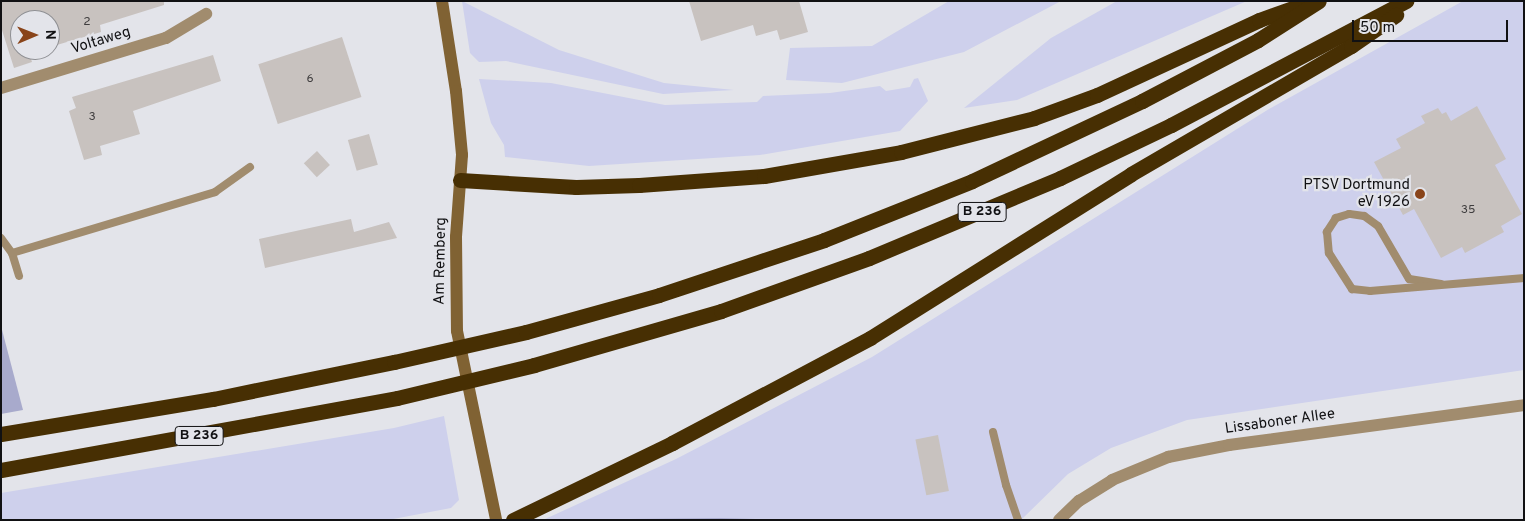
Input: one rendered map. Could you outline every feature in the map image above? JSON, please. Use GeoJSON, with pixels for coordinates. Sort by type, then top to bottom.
{"type":"FeatureCollection","features":[{"type":"Feature","properties":{"kind":"highway"},"geometry":{"type":"LineString","coordinates":[[460,180],[576,187],[639,185],[764,176],[901,152],[1034,118],[1097,95],[1259,20],[1310,1]]}},
{"type":"Feature","properties":{"kind":"highway","name":"B 236"},"geometry":{"type":"LineString","coordinates":[[1,434],[213,399],[394,362],[526,332],[659,295],[806,246],[972,181],[1142,101],[1258,40],[1319,1]]}},
{"type":"Feature","properties":{"kind":"highway","name":"B 236"},"geometry":{"type":"LineString","coordinates":[[1,470],[397,398],[534,365],[721,311],[946,228],[1162,129],[1406,1]]}},
{"type":"Feature","properties":{"kind":"highway"},"geometry":{"type":"LineString","coordinates":[[513,520],[681,439],[870,338],[1131,174],[1351,46],[1416,1]]}},
{"type":"Feature","properties":{"kind":"street","name":"Am Remberg"},"geometry":{"type":"LineString","coordinates":[[443,8],[456,91],[460,180],[456,237],[457,331],[496,520]]}},
{"type":"Feature","properties":{"kind":"street","name":"Voltaweg"},"geometry":{"type":"LineString","coordinates":[[1,88],[166,38],[206,14]]}},
{"type":"Feature","properties":{"kind":"street","name":"Lissaboner Allee"},"geometry":{"type":"LineString","coordinates":[[1059,520],[1079,501],[1112,480],[1168,457],[1221,447],[1524,405]]}},
{"type":"Feature","properties":{"kind":"lane"},"geometry":{"type":"LineString","coordinates":[[12,253],[215,192],[250,167]]}},
{"type":"Feature","properties":{"kind":"lane"},"geometry":{"type":"LineString","coordinates":[[1441,284],[1409,278],[1378,226],[1364,216],[1349,214],[1336,218],[1327,232],[1329,253],[1352,289],[1370,291],[1524,278]]}},
{"type":"Feature","properties":{"kind":"lane"},"geometry":{"type":"LineString","coordinates":[[1,238],[12,253],[19,276]]}},
{"type":"Feature","properties":{"kind":"lane"},"geometry":{"type":"LineString","coordinates":[[993,432],[1006,486],[1018,520]]}},
{"type":"Feature","properties":{"kind":"shaded area"},"geometry":{"type":"Polygon","coordinates":[[[462,1],[559,50],[664,83],[734,90],[663,94],[506,61],[479,62],[470,53],[462,1]]]}},
{"type":"Feature","properties":{"kind":"shaded area"},"geometry":{"type":"Polygon","coordinates":[[[949,1],[1061,1],[964,52],[842,83],[786,80],[790,48],[872,46],[949,1]]]}},
{"type":"Feature","properties":{"kind":"shaded area"},"geometry":{"type":"Polygon","coordinates":[[[1117,1],[1247,1],[1017,100],[964,108],[1051,38],[1117,1]]]}},
{"type":"Feature","properties":{"kind":"shaded area"},"geometry":{"type":"Polygon","coordinates":[[[1463,1],[1524,1],[1524,370],[1187,420],[1111,448],[1068,474],[1021,520],[543,520],[676,459],[872,357],[1269,109],[1463,1]]]}},
{"type":"Feature","properties":{"kind":"shaded area"},"geometry":{"type":"Polygon","coordinates":[[[918,78],[928,101],[900,131],[760,155],[589,166],[505,157],[504,145],[491,123],[479,79],[551,83],[665,105],[757,102],[763,96],[830,93],[880,86],[886,91],[910,87],[914,79],[918,78]]]}},
{"type":"Feature","properties":{"kind":"shaded area"},"geometry":{"type":"Polygon","coordinates":[[[1,326],[23,410],[1,414],[1,326]]]}},
{"type":"Feature","properties":{"kind":"shaded area"},"geometry":{"type":"Polygon","coordinates":[[[444,416],[459,500],[451,508],[388,520],[1,520],[1,493],[394,428],[444,416]]]}},
{"type":"Feature","properties":{"kind":"shaded area"},"geometry":{"type":"Polygon","coordinates":[[[721,518],[797,520],[628,520],[629,519],[721,518]]]}},
{"type":"Feature","properties":{"kind":"building"},"geometry":{"type":"Polygon","coordinates":[[[1,1],[164,1],[164,5],[100,25],[101,32],[60,44],[60,10],[10,10],[10,55],[1,27],[1,1]]]}},
{"type":"Feature","properties":{"kind":"building"},"geometry":{"type":"Polygon","coordinates":[[[689,1],[799,1],[808,32],[780,40],[777,30],[756,36],[753,25],[701,41],[689,1]]]}},
{"type":"Feature","properties":{"kind":"building"},"geometry":{"type":"Polygon","coordinates":[[[342,37],[361,97],[278,124],[258,64],[342,37]]]}},
{"type":"Feature","properties":{"kind":"building"},"geometry":{"type":"Polygon","coordinates":[[[213,55],[221,81],[133,111],[140,134],[100,146],[102,155],[84,160],[69,111],[76,108],[72,97],[213,55]]]}},
{"type":"Feature","properties":{"kind":"building"},"geometry":{"type":"Polygon","coordinates":[[[11,60],[31,60],[32,62],[14,68],[11,60]]]}},
{"type":"Feature","properties":{"kind":"building"},"geometry":{"type":"Polygon","coordinates":[[[1477,106],[1506,159],[1495,165],[1522,214],[1501,226],[1504,232],[1465,253],[1462,247],[1441,258],[1414,209],[1403,215],[1374,162],[1401,148],[1396,139],[1425,123],[1421,116],[1438,108],[1442,114],[1446,112],[1451,121],[1477,106]]]}},
{"type":"Feature","properties":{"kind":"building"},"geometry":{"type":"Polygon","coordinates":[[[369,134],[378,165],[357,171],[348,140],[369,134]]]}},
{"type":"Feature","properties":{"kind":"building"},"geometry":{"type":"Polygon","coordinates":[[[317,151],[330,165],[317,177],[304,163],[317,151]]]}},
{"type":"Feature","properties":{"kind":"building"},"geometry":{"type":"Polygon","coordinates":[[[351,219],[354,232],[389,222],[397,238],[265,268],[259,239],[351,219]]]}},
{"type":"Feature","properties":{"kind":"building"},"geometry":{"type":"Polygon","coordinates":[[[938,435],[949,491],[926,495],[915,439],[938,435]]]}},
{"type":"Feature","properties":{"kind":"place","name":"PTSV Dortmund eV 1926"},"geometry":{"type":"Point","coordinates":[1420,194]}}]}
